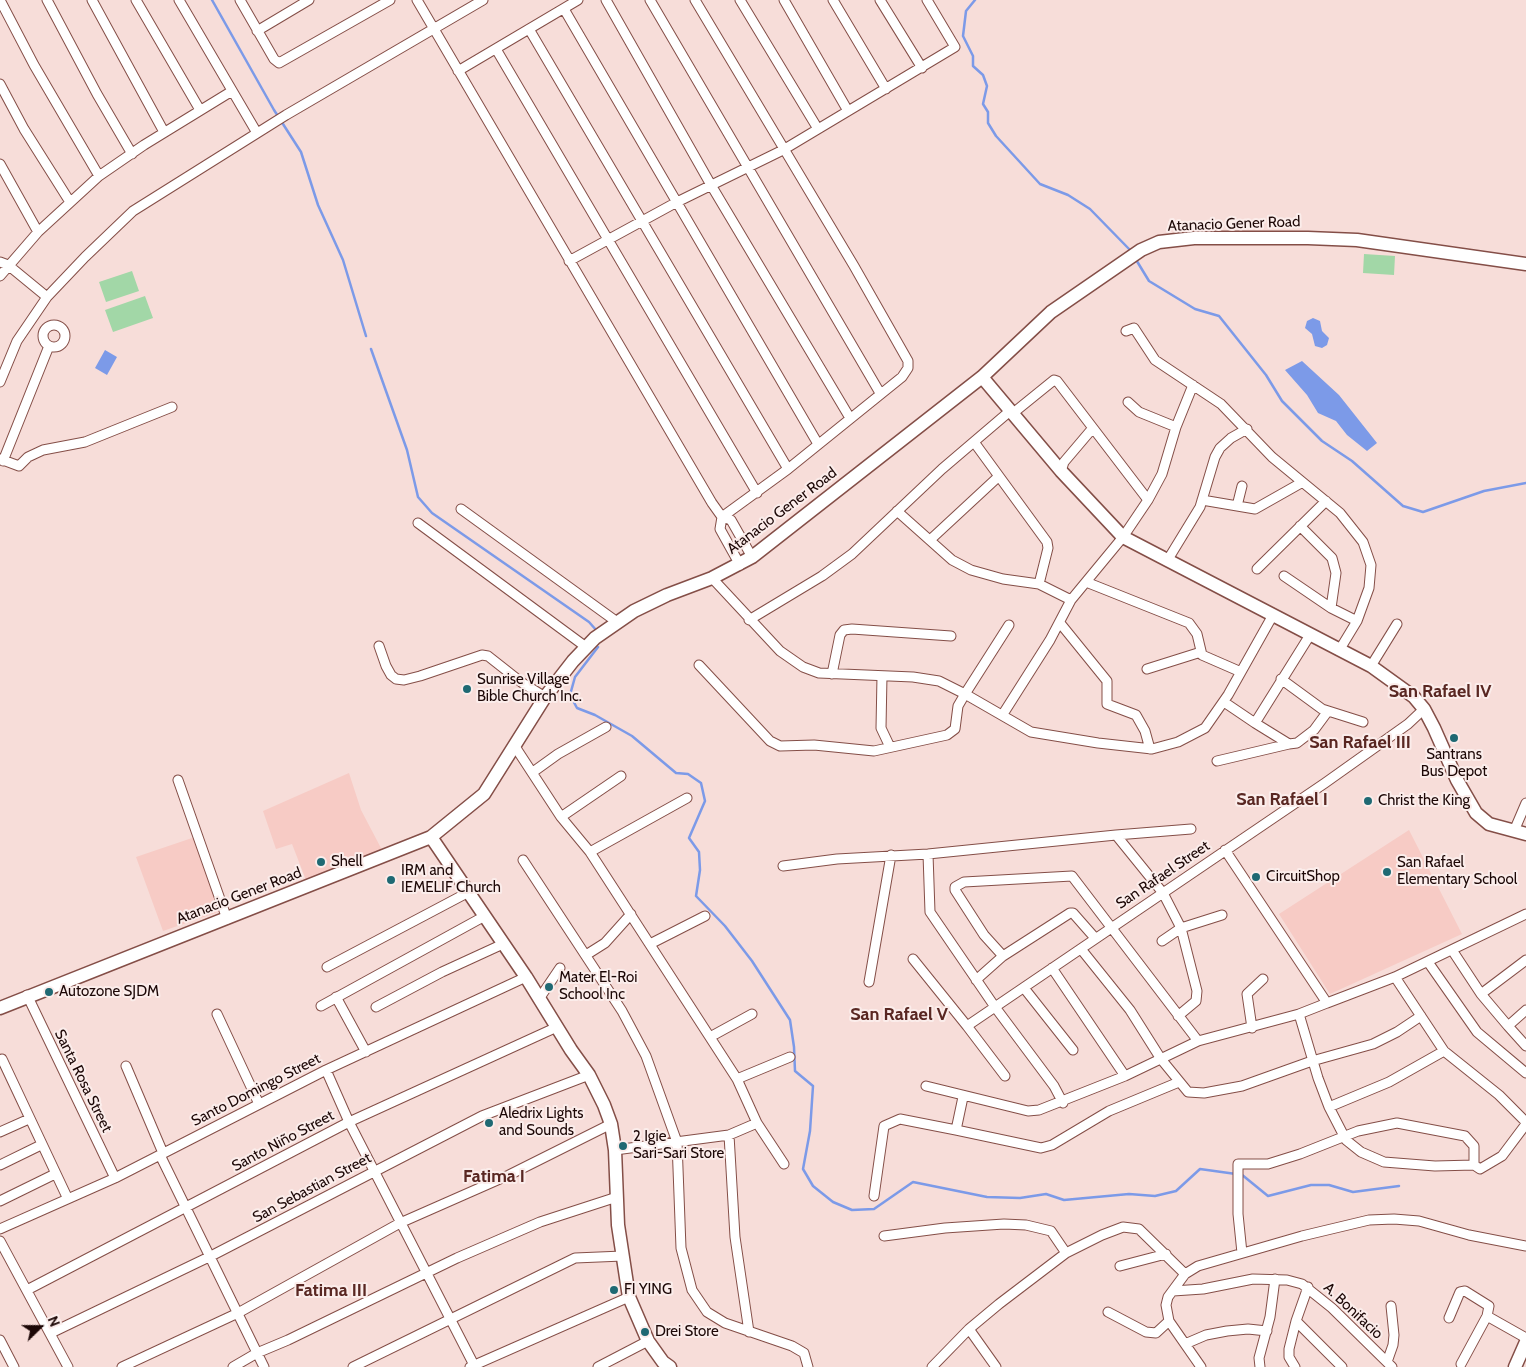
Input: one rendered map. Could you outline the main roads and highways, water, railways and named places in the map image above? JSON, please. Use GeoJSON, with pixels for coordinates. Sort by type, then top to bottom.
{"type":"FeatureCollection","features":[{"type":"Feature","properties":{"kind":"main road","name":"Atanacio Gener Road"},"geometry":{"type":"LineString","coordinates":[[0,1008],[27,995],[227,919],[431,837],[484,794],[545,698],[591,642],[617,622],[667,596],[712,578],[752,557],[982,377],[1051,312],[1141,250],[1159,242],[1194,238],[1308,238],[1357,240],[1526,264]]}},
{"type":"Feature","properties":{"kind":"main road"},"geometry":{"type":"LineString","coordinates":[[982,377],[1061,471],[1123,537],[1310,636],[1340,649],[1371,666],[1401,687],[1424,709],[1456,780],[1476,813],[1489,824],[1520,833]]}},
{"type":"Feature","properties":{"kind":"main road"},"geometry":{"type":"LineString","coordinates":[[431,837],[483,917],[526,977],[539,1000],[589,1075],[611,1124],[616,1150],[617,1197],[629,1297],[648,1341],[663,1362],[670,1367]]}},
{"type":"Feature","properties":{"kind":"main road"},"geometry":{"type":"LineString","coordinates":[[1515,1367],[1526,1342]]}},
{"type":"Feature","properties":{"kind":"water"},"geometry":{"type":"Polygon","coordinates":[[[1313,318],[1320,321],[1322,331],[1329,338],[1327,345],[1322,348],[1315,346],[1312,334],[1305,328],[1307,321],[1313,318]]]}},
{"type":"Feature","properties":{"kind":"water"},"geometry":{"type":"Polygon","coordinates":[[[105,350],[117,357],[107,375],[95,368],[105,350]]]}},
{"type":"Feature","properties":{"kind":"water"},"geometry":{"type":"Polygon","coordinates":[[[1302,361],[1339,395],[1377,443],[1367,451],[1347,435],[1336,421],[1318,413],[1307,395],[1285,370],[1302,361]]]}},
{"type":"Feature","properties":{"kind":"waterway"},"geometry":{"type":"LineString","coordinates":[[212,0],[274,110],[301,152],[318,205],[343,260],[366,336]]}},
{"type":"Feature","properties":{"kind":"waterway"},"geometry":{"type":"LineString","coordinates":[[975,0],[966,11],[963,36],[973,56],[973,66],[983,75],[987,86],[983,104],[988,112],[988,123],[996,136],[1040,184],[1068,195],[1090,209],[1131,251]]}},
{"type":"Feature","properties":{"kind":"waterway"},"geometry":{"type":"LineString","coordinates":[[1135,258],[1149,281],[1195,309],[1219,316],[1266,375],[1282,401],[1322,441],[1352,461],[1403,506],[1423,512],[1484,491],[1526,483]]}},
{"type":"Feature","properties":{"kind":"waterway"},"geometry":{"type":"LineString","coordinates":[[371,349],[407,450],[418,497],[432,513],[589,622],[597,631]]}},
{"type":"Feature","properties":{"kind":"waterway"},"geometry":{"type":"LineString","coordinates":[[598,647],[575,677],[570,695],[577,708],[595,715],[632,736],[676,773],[688,774],[701,783],[705,801],[689,838],[699,852],[700,870],[696,896],[725,926],[752,961],[790,1020],[795,1071],[813,1086],[810,1131],[803,1169],[813,1186],[833,1202],[852,1210],[874,1209],[913,1182],[987,1197],[1020,1198],[1046,1194],[1064,1200],[1129,1194],[1155,1196],[1176,1191],[1200,1169],[1236,1174]]}},
{"type":"Feature","properties":{"kind":"waterway"},"geometry":{"type":"LineString","coordinates":[[1241,1174],[1268,1196],[1311,1185],[1329,1185],[1353,1192],[1399,1186]]}},
{"type":"Feature","properties":{"kind":"place","name":"Sunrise Village Bible Church Inc."},"geometry":{"type":"Point","coordinates":[467,689]}},
{"type":"Feature","properties":{"kind":"place","name":"Santrans Bus Depot"},"geometry":{"type":"Point","coordinates":[1454,738]}},
{"type":"Feature","properties":{"kind":"place","name":"Christ the King"},"geometry":{"type":"Point","coordinates":[1368,801]}},
{"type":"Feature","properties":{"kind":"place","name":"Shell"},"geometry":{"type":"Point","coordinates":[321,862]}},
{"type":"Feature","properties":{"kind":"place","name":"San Rafael Elementary School"},"geometry":{"type":"Point","coordinates":[1387,872]}},
{"type":"Feature","properties":{"kind":"place","name":"CircuitShop"},"geometry":{"type":"Point","coordinates":[1256,877]}},
{"type":"Feature","properties":{"kind":"place","name":"IRM and IEMELIF Church"},"geometry":{"type":"Point","coordinates":[391,880]}},
{"type":"Feature","properties":{"kind":"place","name":"Mater El-Roi School Inc"},"geometry":{"type":"Point","coordinates":[549,987]}},
{"type":"Feature","properties":{"kind":"place","name":"Autozone SJDM"},"geometry":{"type":"Point","coordinates":[49,992]}},
{"type":"Feature","properties":{"kind":"place","name":"Aledrix Lights and Sounds"},"geometry":{"type":"Point","coordinates":[489,1123]}},
{"type":"Feature","properties":{"kind":"place","name":"2 Igie Sari-Sari Store"},"geometry":{"type":"Point","coordinates":[623,1146]}},
{"type":"Feature","properties":{"kind":"place","name":"FI YING"},"geometry":{"type":"Point","coordinates":[614,1290]}},
{"type":"Feature","properties":{"kind":"place","name":"Drei Store"},"geometry":{"type":"Point","coordinates":[645,1332]}},
{"type":"Feature","properties":{"kind":"district","name":"San Rafael IV"},"geometry":{"type":"Point","coordinates":[1440,692]}},
{"type":"Feature","properties":{"kind":"district","name":"San Rafael III"},"geometry":{"type":"Point","coordinates":[1360,743]}},
{"type":"Feature","properties":{"kind":"district","name":"San Rafael I"},"geometry":{"type":"Point","coordinates":[1282,800]}},
{"type":"Feature","properties":{"kind":"district","name":"San Rafael V"},"geometry":{"type":"Point","coordinates":[899,1015]}},
{"type":"Feature","properties":{"kind":"district","name":"Fatima I"},"geometry":{"type":"Point","coordinates":[494,1177]}},
{"type":"Feature","properties":{"kind":"district","name":"Fatima III"},"geometry":{"type":"Point","coordinates":[331,1291]}}]}
